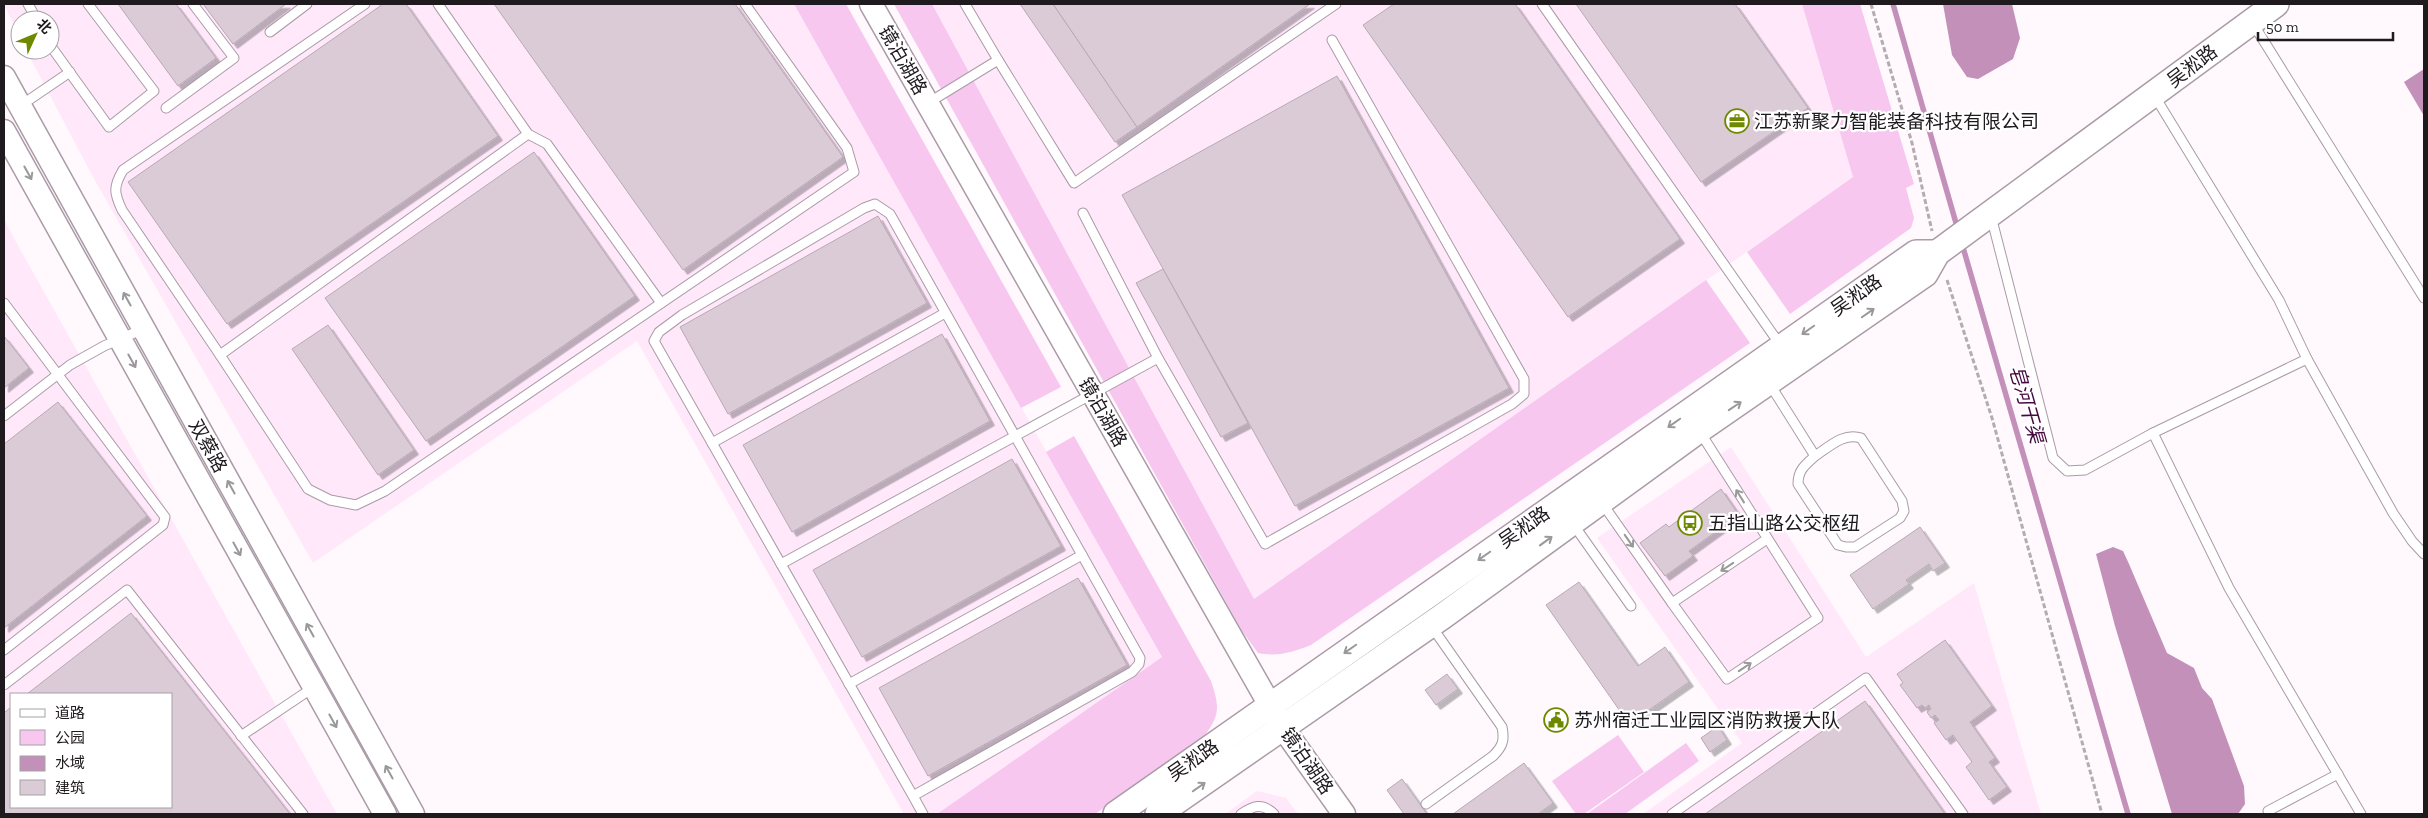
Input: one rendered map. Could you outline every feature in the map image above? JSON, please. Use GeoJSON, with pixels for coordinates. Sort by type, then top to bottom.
{"type":"FeatureCollection","features":[{"type":"Feature","properties":{"kind":"main road","name":"吴淞路"},"geometry":{"type":"LineString","coordinates":[[1116,814],[1270,704],[1565,513],[1788,356],[1925,274],[1937,253],[1990,216],[2260,13]]}},
{"type":"Feature","properties":{"kind":"main road","name":"吴淞路"},"geometry":{"type":"LineString","coordinates":[[1158,814],[1430,624],[1565,513],[1601,501],[1698,430],[1769,383],[1788,356]]}},
{"type":"Feature","properties":{"kind":"street","name":"镜泊湖路"},"geometry":{"type":"LineString","coordinates":[[871,4],[1283,728],[1344,814]]}},
{"type":"Feature","properties":{"kind":"street","name":"双蔡路"},"geometry":{"type":"LineString","coordinates":[[4,77],[413,814]]}},
{"type":"Feature","properties":{"kind":"street","name":"双蔡路"},"geometry":{"type":"LineString","coordinates":[[4,130],[385,814]]}},
{"type":"Feature","properties":{"kind":"lane"},"geometry":{"type":"LineString","coordinates":[[60,58],[109,127],[154,91],[88,4]]}},
{"type":"Feature","properties":{"kind":"lane"},"geometry":{"type":"LineString","coordinates":[[166,108],[234,58],[193,4]]}},
{"type":"Feature","properties":{"kind":"lane"},"geometry":{"type":"LineString","coordinates":[[270,32],[307,4]]}},
{"type":"Feature","properties":{"kind":"lane"},"geometry":{"type":"LineString","coordinates":[[365,4],[123,170],[118,180],[115,195],[122,210],[308,488],[330,500],[356,505],[385,491],[854,172],[847,148],[745,4]]}},
{"type":"Feature","properties":{"kind":"lane"},"geometry":{"type":"LineString","coordinates":[[438,4],[528,134],[547,144],[662,303]]}},
{"type":"Feature","properties":{"kind":"lane"},"geometry":{"type":"LineString","coordinates":[[965,4],[1074,183],[1336,4]]}},
{"type":"Feature","properties":{"kind":"lane"},"geometry":{"type":"LineString","coordinates":[[1542,4],[1788,356]]}},
{"type":"Feature","properties":{"kind":"lane"},"geometry":{"type":"LineString","coordinates":[[2260,13],[2424,298]]}},
{"type":"Feature","properties":{"kind":"lane"},"geometry":{"type":"LineString","coordinates":[[1083,213],[1158,358],[1265,544],[1512,404],[1524,394],[1524,379],[1332,40]]}},
{"type":"Feature","properties":{"kind":"lane"},"geometry":{"type":"LineString","coordinates":[[928,103],[998,60]]}},
{"type":"Feature","properties":{"kind":"lane"},"geometry":{"type":"LineString","coordinates":[[20,106],[70,72]]}},
{"type":"Feature","properties":{"kind":"lane"},"geometry":{"type":"LineString","coordinates":[[2154,94],[2279,300],[2306,359],[2393,513],[2412,542],[2424,554]]}},
{"type":"Feature","properties":{"kind":"lane"},"geometry":{"type":"LineString","coordinates":[[220,355],[528,134]]}},
{"type":"Feature","properties":{"kind":"lane"},"geometry":{"type":"LineString","coordinates":[[912,796],[1132,672],[1140,658],[890,214],[875,204],[864,208],[682,315],[659,332],[654,341],[912,796],[923,814]]}},
{"type":"Feature","properties":{"kind":"lane"},"geometry":{"type":"LineString","coordinates":[[1990,216],[2053,458],[2067,471],[2085,470],[2153,433],[2306,359]]}},
{"type":"Feature","properties":{"kind":"lane"},"geometry":{"type":"LineString","coordinates":[[4,303],[165,517],[163,525],[4,650]]}},
{"type":"Feature","properties":{"kind":"lane"},"geometry":{"type":"LineString","coordinates":[[712,443],[945,313]]}},
{"type":"Feature","properties":{"kind":"lane"},"geometry":{"type":"LineString","coordinates":[[4,416],[58,374],[90,353],[143,329]]}},
{"type":"Feature","properties":{"kind":"lane"},"geometry":{"type":"LineString","coordinates":[[781,564],[1158,358]]}},
{"type":"Feature","properties":{"kind":"lane"},"geometry":{"type":"LineString","coordinates":[[1769,383],[1815,456]]}},
{"type":"Feature","properties":{"kind":"lane"},"geometry":{"type":"LineString","coordinates":[[1601,501],[1727,679],[1818,618],[1698,430]]}},
{"type":"Feature","properties":{"kind":"lane"},"geometry":{"type":"LineString","coordinates":[[2153,433],[2229,588],[2361,814]]}},
{"type":"Feature","properties":{"kind":"lane"},"geometry":{"type":"LineString","coordinates":[[1854,435],[1861,438],[1902,500],[1904,511],[1900,518],[1855,547],[1846,548],[1838,545],[1798,484],[1798,476],[1802,467],[1815,456],[1846,437],[1854,435]]}},
{"type":"Feature","properties":{"kind":"lane"},"geometry":{"type":"LineString","coordinates":[[1565,513],[1631,606]]}},
{"type":"Feature","properties":{"kind":"lane"},"geometry":{"type":"LineString","coordinates":[[1672,603],[1767,539]]}},
{"type":"Feature","properties":{"kind":"lane"},"geometry":{"type":"LineString","coordinates":[[849,684],[1082,555]]}},
{"type":"Feature","properties":{"kind":"lane"},"geometry":{"type":"LineString","coordinates":[[4,685],[127,590],[303,814]]}},
{"type":"Feature","properties":{"kind":"lane"},"geometry":{"type":"LineString","coordinates":[[1426,804],[1492,756],[1501,748],[1505,738],[1502,727],[1430,624]]}},
{"type":"Feature","properties":{"kind":"lane"},"geometry":{"type":"LineString","coordinates":[[1672,814],[1866,678],[1963,814]]}},
{"type":"Feature","properties":{"kind":"lane"},"geometry":{"type":"LineString","coordinates":[[241,736],[314,687]]}},
{"type":"Feature","properties":{"kind":"lane"},"geometry":{"type":"LineString","coordinates":[[2270,814],[2268,811],[2338,774]]}},
{"type":"Feature","properties":{"kind":"lane"},"geometry":{"type":"LineString","coordinates":[[1241,814],[1254,805],[1264,806],[1274,814]]}},
{"type":"Feature","properties":{"kind":"path"},"geometry":{"type":"LineString","coordinates":[[1871,4],[1912,143],[1937,253],[1992,418],[2102,814]]}},
{"type":"Feature","properties":{"kind":"shaded area"},"geometry":{"type":"Polygon","coordinates":[[[4,4],[794,4],[1162,657],[937,814],[904,814],[637,341],[313,563],[93,177],[31,60],[60,60],[60,10],[10,10],[10,17],[4,4]]]}},
{"type":"Feature","properties":{"kind":"shaded area"},"geometry":{"type":"Polygon","coordinates":[[[931,4],[1802,4],[1853,177],[1254,599],[931,4]]]}},
{"type":"Feature","properties":{"kind":"shaded area"},"geometry":{"type":"Polygon","coordinates":[[[4,219],[16,242],[337,814],[4,814],[4,219]]]}},
{"type":"Feature","properties":{"kind":"shaded area"},"geometry":{"type":"Polygon","coordinates":[[[1731,447],[1866,657],[1974,583],[2041,814],[1643,814],[1742,743],[1597,538],[1731,447]]]}},
{"type":"Feature","properties":{"kind":"shaded area"},"geometry":{"type":"Polygon","coordinates":[[[1257,791],[1286,798],[1298,814],[1225,814],[1257,791]]]}},
{"type":"Feature","properties":{"kind":"green space"},"geometry":{"type":"Polygon","coordinates":[[[794,4],[846,4],[1061,387],[1021,408],[794,4]]]}},
{"type":"Feature","properties":{"kind":"green space"},"geometry":{"type":"Polygon","coordinates":[[[894,4],[932,4],[1254,599],[1706,280],[1750,343],[1311,645],[1285,653],[1258,653],[1242,631],[894,4]]]}},
{"type":"Feature","properties":{"kind":"green space"},"geometry":{"type":"Polygon","coordinates":[[[1802,4],[1860,4],[1914,184],[1906,188],[1914,218],[1911,228],[1790,314],[1747,252],[1853,177],[1802,4]]]}},
{"type":"Feature","properties":{"kind":"green space"},"geometry":{"type":"Polygon","coordinates":[[[1074,436],[1211,681],[1217,705],[1213,723],[1203,738],[1095,814],[937,814],[1162,657],[1046,452],[1074,436]]]}},
{"type":"Feature","properties":{"kind":"green space"},"geometry":{"type":"Polygon","coordinates":[[[1618,735],[1644,772],[1584,814],[1576,814],[1552,781],[1618,735]]]}},
{"type":"Feature","properties":{"kind":"green space"},"geometry":{"type":"Polygon","coordinates":[[[1686,743],[1699,761],[1625,814],[1587,814],[1686,743]]]}},
{"type":"Feature","properties":{"kind":"water"},"geometry":{"type":"Polygon","coordinates":[[[1943,4],[2012,4],[2020,38],[2013,59],[1978,79],[1967,77],[1952,55],[1943,4]]]}},
{"type":"Feature","properties":{"kind":"water"},"geometry":{"type":"Polygon","coordinates":[[[2424,69],[2424,116],[2404,82],[2424,69]]]}},
{"type":"Feature","properties":{"kind":"water"},"geometry":{"type":"Polygon","coordinates":[[[2113,547],[2123,551],[2167,653],[2194,668],[2202,688],[2212,699],[2244,786],[2245,804],[2238,814],[2172,814],[2115,626],[2096,554],[2113,547]]]}},
{"type":"Feature","properties":{"kind":"building"},"geometry":{"type":"Polygon","coordinates":[[[118,4],[176,4],[216,58],[178,86],[118,4]]]}},
{"type":"Feature","properties":{"kind":"building"},"geometry":{"type":"Polygon","coordinates":[[[203,4],[286,4],[233,44],[203,4]]]}},
{"type":"Feature","properties":{"kind":"building"},"geometry":{"type":"Polygon","coordinates":[[[383,4],[406,4],[498,136],[227,324],[128,182],[383,4]]]}},
{"type":"Feature","properties":{"kind":"building"},"geometry":{"type":"Polygon","coordinates":[[[494,4],[735,4],[843,157],[683,270],[494,4]]]}},
{"type":"Feature","properties":{"kind":"building"},"geometry":{"type":"Polygon","coordinates":[[[1020,4],[1053,4],[1137,127],[1115,142],[1020,4]]]}},
{"type":"Feature","properties":{"kind":"building"},"geometry":{"type":"Polygon","coordinates":[[[1053,4],[1310,4],[1137,127],[1053,4]]]}},
{"type":"Feature","properties":{"kind":"building"},"geometry":{"type":"Polygon","coordinates":[[[1394,4],[1515,4],[1680,239],[1568,317],[1363,25],[1394,4]]]}},
{"type":"Feature","properties":{"kind":"building"},"geometry":{"type":"Polygon","coordinates":[[[1576,4],[1735,4],[1808,108],[1701,182],[1576,4]]]}},
{"type":"Feature","properties":{"kind":"building"},"geometry":{"type":"Polygon","coordinates":[[[1337,76],[1509,388],[1295,506],[1122,195],[1337,76]]]}},
{"type":"Feature","properties":{"kind":"building"},"geometry":{"type":"Polygon","coordinates":[[[534,152],[635,296],[426,441],[325,298],[534,152]]]}},
{"type":"Feature","properties":{"kind":"building"},"geometry":{"type":"Polygon","coordinates":[[[878,216],[927,303],[728,414],[680,327],[878,216]]]}},
{"type":"Feature","properties":{"kind":"building"},"geometry":{"type":"Polygon","coordinates":[[[1163,269],[1248,423],[1221,437],[1136,283],[1163,269]]]}},
{"type":"Feature","properties":{"kind":"building"},"geometry":{"type":"Polygon","coordinates":[[[328,325],[414,450],[378,475],[292,349],[328,325]]]}},
{"type":"Feature","properties":{"kind":"building"},"geometry":{"type":"Polygon","coordinates":[[[942,334],[990,421],[792,532],[743,445],[942,334]]]}},
{"type":"Feature","properties":{"kind":"building"},"geometry":{"type":"Polygon","coordinates":[[[4,336],[29,368],[4,388],[4,336]]]}},
{"type":"Feature","properties":{"kind":"building"},"geometry":{"type":"Polygon","coordinates":[[[58,402],[147,516],[4,628],[4,444],[58,402]]]}},
{"type":"Feature","properties":{"kind":"building"},"geometry":{"type":"Polygon","coordinates":[[[1012,459],[1061,546],[862,657],[813,570],[1012,459]]]}},
{"type":"Feature","properties":{"kind":"building"},"geometry":{"type":"Polygon","coordinates":[[[1721,489],[1739,515],[1689,551],[1693,556],[1665,576],[1640,543],[1666,524],[1669,527],[1721,489]]]}},
{"type":"Feature","properties":{"kind":"building"},"geometry":{"type":"Polygon","coordinates":[[[1920,527],[1945,563],[1933,571],[1929,564],[1906,580],[1909,584],[1873,609],[1850,575],[1920,527]]]}},
{"type":"Feature","properties":{"kind":"building"},"geometry":{"type":"Polygon","coordinates":[[[1078,578],[1127,665],[928,776],[879,688],[1078,578]]]}},
{"type":"Feature","properties":{"kind":"building"},"geometry":{"type":"Polygon","coordinates":[[[1579,582],[1638,666],[1665,647],[1689,682],[1629,724],[1546,605],[1579,582]]]}},
{"type":"Feature","properties":{"kind":"building"},"geometry":{"type":"Polygon","coordinates":[[[131,613],[290,814],[4,814],[4,713],[10,708],[10,808],[172,808],[172,693],[28,693],[131,613]]]}},
{"type":"Feature","properties":{"kind":"building"},"geometry":{"type":"Polygon","coordinates":[[[1945,640],[1992,706],[1970,722],[1995,758],[1989,762],[2007,787],[1989,800],[1966,767],[1972,762],[1953,735],[1946,740],[1934,723],[1939,720],[1935,715],[1931,718],[1927,712],[1931,709],[1929,705],[1925,708],[1922,705],[1917,708],[1900,685],[1903,683],[1897,674],[1945,640]]]}},
{"type":"Feature","properties":{"kind":"building"},"geometry":{"type":"Polygon","coordinates":[[[1447,674],[1458,689],[1436,705],[1425,690],[1447,674]]]}},
{"type":"Feature","properties":{"kind":"building"},"geometry":{"type":"Polygon","coordinates":[[[1865,701],[1945,814],[1705,814],[1865,701]]]}},
{"type":"Feature","properties":{"kind":"building"},"geometry":{"type":"Polygon","coordinates":[[[1718,726],[1727,740],[1710,752],[1701,738],[1718,726]]]}},
{"type":"Feature","properties":{"kind":"building"},"geometry":{"type":"Polygon","coordinates":[[[1524,763],[1553,803],[1538,814],[1453,814],[1524,763]]]}},
{"type":"Feature","properties":{"kind":"building"},"geometry":{"type":"Polygon","coordinates":[[[1402,779],[1427,814],[1404,814],[1387,790],[1402,779]]]}},
{"type":"Feature","properties":{"kind":"waterway","name":"皂河干渠"},"geometry":{"type":"LineString","coordinates":[[1893,4],[1958,230]]}},
{"type":"Feature","properties":{"kind":"waterway","name":"皂河干渠"},"geometry":{"type":"LineString","coordinates":[[1962,244],[2128,814]]}},
{"type":"Feature","properties":{"kind":"place","name":"江苏新聚力智能装备科技有限公司"},"geometry":{"type":"Point","coordinates":[1737,121]}},
{"type":"Feature","properties":{"kind":"place","name":"五指山路公交枢纽"},"geometry":{"type":"Point","coordinates":[1690,523]}},
{"type":"Feature","properties":{"kind":"place","name":"苏州宿迁工业园区消防救援大队"},"geometry":{"type":"Point","coordinates":[1556,720]}}]}
